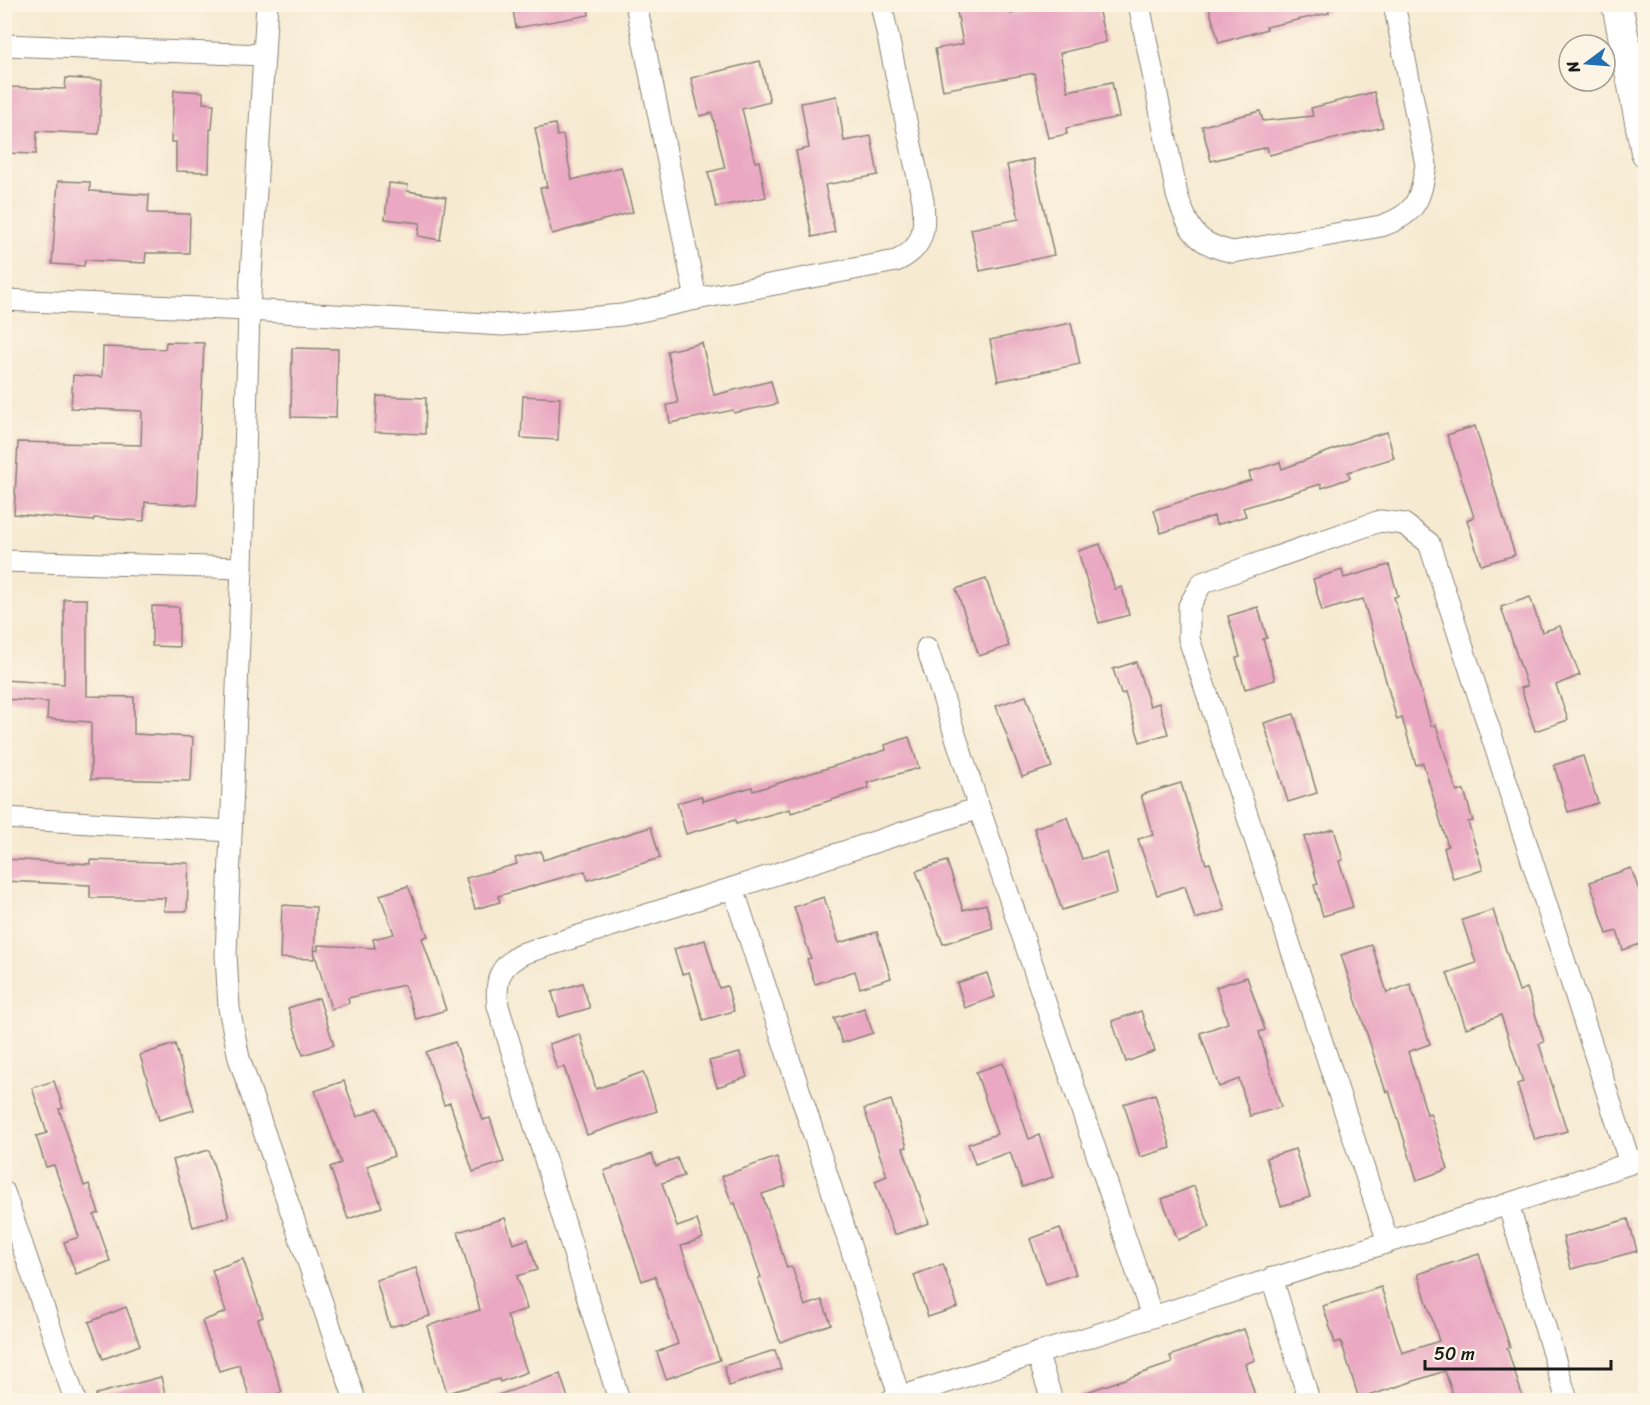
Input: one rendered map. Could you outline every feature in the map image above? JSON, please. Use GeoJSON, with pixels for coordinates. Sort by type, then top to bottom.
{"type":"FeatureCollection","features":[{"type":"Feature","properties":{"kind":"street"},"geometry":{"type":"LineString","coordinates":[[267,4],[249,310],[242,568],[226,954],[229,1008],[239,1058],[355,1401]]}},
{"type":"Feature","properties":{"kind":"street"},"geometry":{"type":"LineString","coordinates":[[636,4],[696,299]]}},
{"type":"Feature","properties":{"kind":"street"},"geometry":{"type":"LineString","coordinates":[[4,300],[249,310],[503,325],[622,315],[896,261],[910,254],[919,241],[924,222],[923,201],[881,4]]}},
{"type":"Feature","properties":{"kind":"street"},"geometry":{"type":"LineString","coordinates":[[1139,4],[1177,195],[1186,220],[1198,238],[1214,248],[1233,252],[1381,226],[1400,220],[1413,208],[1422,189],[1426,165],[1394,4]]}},
{"type":"Feature","properties":{"kind":"street"},"geometry":{"type":"LineString","coordinates":[[1617,4],[1646,152]]}},
{"type":"Feature","properties":{"kind":"street"},"geometry":{"type":"LineString","coordinates":[[4,45],[264,55]]}},
{"type":"Feature","properties":{"kind":"street"},"geometry":{"type":"LineString","coordinates":[[733,888],[895,1399],[1508,1204],[1638,1160],[1429,543],[1404,524],[1380,521],[1202,583],[1189,606],[1189,639],[1388,1242]]}},
{"type":"Feature","properties":{"kind":"street"},"geometry":{"type":"LineString","coordinates":[[4,561],[242,568]]}},
{"type":"Feature","properties":{"kind":"street"},"geometry":{"type":"LineString","coordinates":[[927,648],[1152,1316]]}},
{"type":"Feature","properties":{"kind":"street"},"geometry":{"type":"LineString","coordinates":[[620,1401],[498,1006],[496,989],[500,974],[510,960],[524,952],[733,888],[979,808]]}},
{"type":"Feature","properties":{"kind":"street"},"geometry":{"type":"LineString","coordinates":[[4,818],[231,831]]}},
{"type":"Feature","properties":{"kind":"street"},"geometry":{"type":"LineString","coordinates":[[4,1192],[75,1401]]}},
{"type":"Feature","properties":{"kind":"street"},"geometry":{"type":"LineString","coordinates":[[1508,1204],[1567,1401]]}},
{"type":"Feature","properties":{"kind":"street"},"geometry":{"type":"LineString","coordinates":[[1272,1278],[1309,1401]]}},
{"type":"Feature","properties":{"kind":"street"},"geometry":{"type":"LineString","coordinates":[[1037,1353],[1052,1401]]}},
{"type":"Feature","properties":{"kind":"building"},"geometry":{"type":"Polygon","coordinates":[[[512,4],[588,4],[589,15],[516,28],[512,4]]]}},
{"type":"Feature","properties":{"kind":"building"},"geometry":{"type":"Polygon","coordinates":[[[995,4],[1009,4],[1011,14],[1048,4],[1097,4],[1106,42],[1060,53],[1068,91],[1112,82],[1119,117],[1066,128],[1067,134],[1048,138],[1034,73],[943,90],[935,49],[963,44],[957,12],[995,4]]]}},
{"type":"Feature","properties":{"kind":"building"},"geometry":{"type":"Polygon","coordinates":[[[1208,4],[1328,4],[1329,13],[1266,27],[1267,29],[1219,43],[1208,4]]]}},
{"type":"Feature","properties":{"kind":"building"},"geometry":{"type":"Polygon","coordinates":[[[760,61],[770,102],[742,109],[755,162],[759,161],[766,197],[716,207],[708,172],[725,168],[712,113],[700,116],[691,78],[760,61]]]}},
{"type":"Feature","properties":{"kind":"building"},"geometry":{"type":"Polygon","coordinates":[[[66,78],[102,80],[99,134],[37,131],[36,154],[5,153],[9,87],[65,89],[66,78]]]}},
{"type":"Feature","properties":{"kind":"building"},"geometry":{"type":"Polygon","coordinates":[[[174,90],[203,92],[203,103],[214,104],[212,129],[210,129],[209,172],[176,171],[176,142],[171,142],[174,90]]]}},
{"type":"Feature","properties":{"kind":"building"},"geometry":{"type":"Polygon","coordinates":[[[1374,92],[1383,127],[1269,155],[1267,147],[1211,161],[1202,126],[1260,111],[1263,121],[1313,116],[1311,108],[1374,92]]]}},
{"type":"Feature","properties":{"kind":"building"},"geometry":{"type":"Polygon","coordinates":[[[837,96],[844,141],[871,136],[878,175],[825,185],[835,232],[812,237],[796,151],[809,148],[801,103],[837,96]]]}},
{"type":"Feature","properties":{"kind":"building"},"geometry":{"type":"Polygon","coordinates":[[[555,124],[557,136],[563,135],[572,180],[621,167],[633,212],[552,234],[540,188],[547,187],[535,128],[555,124]]]}},
{"type":"Feature","properties":{"kind":"building"},"geometry":{"type":"Polygon","coordinates":[[[1033,159],[1054,255],[980,271],[971,229],[1019,219],[1007,165],[1033,159]]]}},
{"type":"Feature","properties":{"kind":"building"},"geometry":{"type":"Polygon","coordinates":[[[58,181],[90,182],[90,191],[149,195],[148,213],[190,214],[189,253],[146,253],[145,263],[85,260],[84,266],[52,264],[58,181]]]}},
{"type":"Feature","properties":{"kind":"building"},"geometry":{"type":"Polygon","coordinates":[[[389,183],[408,185],[407,191],[446,197],[440,240],[418,236],[420,223],[385,219],[389,183]]]}},
{"type":"Feature","properties":{"kind":"building"},"geometry":{"type":"Polygon","coordinates":[[[1071,323],[1080,364],[998,381],[990,340],[1071,323]]]}},
{"type":"Feature","properties":{"kind":"building"},"geometry":{"type":"Polygon","coordinates":[[[166,342],[204,343],[197,505],[145,502],[144,521],[94,518],[93,521],[14,514],[18,442],[141,445],[142,411],[71,408],[73,375],[102,377],[103,347],[165,349],[166,342]]]}},
{"type":"Feature","properties":{"kind":"building"},"geometry":{"type":"Polygon","coordinates":[[[702,343],[714,395],[771,381],[777,404],[670,423],[667,405],[678,403],[667,351],[702,343]]]}},
{"type":"Feature","properties":{"kind":"building"},"geometry":{"type":"Polygon","coordinates":[[[292,348],[338,349],[336,418],[291,417],[292,348]]]}},
{"type":"Feature","properties":{"kind":"building"},"geometry":{"type":"Polygon","coordinates":[[[377,396],[426,398],[425,434],[375,432],[377,396]]]}},
{"type":"Feature","properties":{"kind":"building"},"geometry":{"type":"Polygon","coordinates":[[[523,396],[560,398],[558,440],[521,438],[523,396]]]}},
{"type":"Feature","properties":{"kind":"building"},"geometry":{"type":"Polygon","coordinates":[[[1475,426],[1515,555],[1481,565],[1467,520],[1474,517],[1447,435],[1475,426]]]}},
{"type":"Feature","properties":{"kind":"building"},"geometry":{"type":"Polygon","coordinates":[[[1387,432],[1394,458],[1348,472],[1350,478],[1322,488],[1321,484],[1243,508],[1246,516],[1216,525],[1214,516],[1161,533],[1154,510],[1251,480],[1249,472],[1280,462],[1282,469],[1387,432]]]}},
{"type":"Feature","properties":{"kind":"building"},"geometry":{"type":"Polygon","coordinates":[[[1100,544],[1115,589],[1122,587],[1129,615],[1099,623],[1078,551],[1100,544]]]}},
{"type":"Feature","properties":{"kind":"building"},"geometry":{"type":"Polygon","coordinates":[[[1389,565],[1398,596],[1394,597],[1431,726],[1436,725],[1457,792],[1464,790],[1473,821],[1468,822],[1483,870],[1453,879],[1444,848],[1448,846],[1423,763],[1416,765],[1402,718],[1397,720],[1363,599],[1322,611],[1313,579],[1342,570],[1344,578],[1389,565]]]}},
{"type":"Feature","properties":{"kind":"building"},"geometry":{"type":"Polygon","coordinates":[[[986,579],[1009,646],[979,656],[956,589],[986,579]]]}},
{"type":"Feature","properties":{"kind":"building"},"geometry":{"type":"Polygon","coordinates":[[[1530,597],[1542,632],[1560,626],[1580,675],[1556,685],[1568,720],[1535,731],[1521,688],[1527,686],[1501,607],[1530,597]]]}},
{"type":"Feature","properties":{"kind":"building"},"geometry":{"type":"Polygon","coordinates":[[[64,599],[87,599],[87,696],[134,697],[134,734],[193,737],[191,781],[91,779],[91,722],[47,719],[48,702],[4,699],[4,680],[64,684],[64,599]]]}},
{"type":"Feature","properties":{"kind":"building"},"geometry":{"type":"Polygon","coordinates":[[[152,606],[179,607],[179,647],[152,646],[152,606]]]}},
{"type":"Feature","properties":{"kind":"building"},"geometry":{"type":"Polygon","coordinates":[[[1258,607],[1267,638],[1263,639],[1275,680],[1245,689],[1236,658],[1240,657],[1228,616],[1258,607]]]}},
{"type":"Feature","properties":{"kind":"building"},"geometry":{"type":"Polygon","coordinates":[[[1136,662],[1150,706],[1159,703],[1168,734],[1140,742],[1125,693],[1121,694],[1113,669],[1136,662]]]}},
{"type":"Feature","properties":{"kind":"building"},"geometry":{"type":"Polygon","coordinates":[[[1026,696],[1052,767],[1022,777],[996,706],[1026,696]]]}},
{"type":"Feature","properties":{"kind":"building"},"geometry":{"type":"Polygon","coordinates":[[[1294,714],[1317,793],[1288,802],[1264,723],[1294,714]]]}},
{"type":"Feature","properties":{"kind":"building"},"geometry":{"type":"Polygon","coordinates":[[[909,737],[919,768],[867,783],[869,788],[791,813],[790,809],[736,824],[735,820],[686,834],[677,803],[701,796],[703,801],[752,787],[753,791],[886,750],[885,745],[909,737]]]}},
{"type":"Feature","properties":{"kind":"building"},"geometry":{"type":"Polygon","coordinates":[[[1583,756],[1598,803],[1568,812],[1554,765],[1583,756]]]}},
{"type":"Feature","properties":{"kind":"building"},"geometry":{"type":"Polygon","coordinates":[[[1181,783],[1206,864],[1210,863],[1225,910],[1195,919],[1185,886],[1157,895],[1138,839],[1153,835],[1141,795],[1181,783]]]}},
{"type":"Feature","properties":{"kind":"building"},"geometry":{"type":"Polygon","coordinates":[[[1067,817],[1082,859],[1106,852],[1117,893],[1062,910],[1034,828],[1067,817]]]}},
{"type":"Feature","properties":{"kind":"building"},"geometry":{"type":"Polygon","coordinates":[[[651,827],[660,858],[588,880],[585,871],[498,896],[500,902],[475,909],[466,878],[517,864],[515,858],[541,851],[543,860],[651,827]]]}},
{"type":"Feature","properties":{"kind":"building"},"geometry":{"type":"Polygon","coordinates":[[[1334,829],[1343,860],[1339,861],[1353,907],[1323,916],[1314,885],[1318,884],[1304,837],[1334,829]]]}},
{"type":"Feature","properties":{"kind":"building"},"geometry":{"type":"Polygon","coordinates":[[[4,859],[90,864],[90,860],[189,863],[187,911],[164,911],[165,898],[90,898],[90,885],[4,881],[4,859]]]}},
{"type":"Feature","properties":{"kind":"building"},"geometry":{"type":"Polygon","coordinates":[[[947,861],[963,910],[986,904],[993,928],[943,944],[916,871],[947,861]]]}},
{"type":"Feature","properties":{"kind":"building"},"geometry":{"type":"Polygon","coordinates":[[[1631,868],[1646,910],[1646,942],[1623,950],[1617,931],[1607,934],[1590,882],[1631,868]]]}},
{"type":"Feature","properties":{"kind":"building"},"geometry":{"type":"Polygon","coordinates":[[[408,886],[428,936],[422,938],[446,1010],[416,1019],[404,985],[348,998],[349,1003],[331,1009],[314,951],[318,950],[318,945],[375,948],[373,939],[394,934],[380,895],[408,886]]]}},
{"type":"Feature","properties":{"kind":"building"},"geometry":{"type":"Polygon","coordinates":[[[824,897],[839,943],[877,932],[891,978],[860,988],[855,971],[815,984],[807,959],[811,958],[794,907],[824,897]]]}},
{"type":"Feature","properties":{"kind":"building"},"geometry":{"type":"Polygon","coordinates":[[[282,905],[316,907],[314,959],[280,958],[282,905]]]}},
{"type":"Feature","properties":{"kind":"building"},"geometry":{"type":"Polygon","coordinates":[[[1493,910],[1519,991],[1527,988],[1544,1042],[1539,1044],[1567,1131],[1535,1140],[1517,1084],[1523,1082],[1501,1015],[1466,1028],[1447,973],[1476,963],[1462,920],[1493,910]]]}},
{"type":"Feature","properties":{"kind":"building"},"geometry":{"type":"Polygon","coordinates":[[[705,940],[719,988],[727,986],[734,1011],[703,1020],[689,972],[682,974],[674,949],[705,940]]]}},
{"type":"Feature","properties":{"kind":"building"},"geometry":{"type":"Polygon","coordinates":[[[1372,945],[1387,993],[1410,984],[1430,1044],[1408,1052],[1427,1114],[1430,1113],[1448,1169],[1417,1180],[1389,1091],[1386,1092],[1341,955],[1372,945]]]}},
{"type":"Feature","properties":{"kind":"building"},"geometry":{"type":"Polygon","coordinates":[[[987,973],[995,997],[965,1008],[957,983],[987,973]]]}},
{"type":"Feature","properties":{"kind":"building"},"geometry":{"type":"Polygon","coordinates":[[[1247,977],[1265,1030],[1259,1032],[1281,1107],[1250,1116],[1239,1079],[1219,1087],[1200,1033],[1228,1023],[1216,987],[1247,977]]]}},
{"type":"Feature","properties":{"kind":"building"},"geometry":{"type":"Polygon","coordinates":[[[582,983],[590,1008],[559,1017],[552,992],[582,983]]]}},
{"type":"Feature","properties":{"kind":"building"},"geometry":{"type":"Polygon","coordinates":[[[319,998],[334,1045],[303,1055],[288,1008],[319,998]]]}},
{"type":"Feature","properties":{"kind":"building"},"geometry":{"type":"Polygon","coordinates":[[[864,1008],[873,1033],[842,1043],[834,1018],[864,1008]]]}},
{"type":"Feature","properties":{"kind":"building"},"geometry":{"type":"Polygon","coordinates":[[[1141,1011],[1155,1051],[1126,1062],[1112,1021],[1141,1011]]]}},
{"type":"Feature","properties":{"kind":"building"},"geometry":{"type":"Polygon","coordinates":[[[580,1034],[596,1089],[643,1072],[657,1111],[587,1135],[564,1067],[557,1069],[549,1044],[580,1034]]]}},
{"type":"Feature","properties":{"kind":"building"},"geometry":{"type":"Polygon","coordinates":[[[455,1042],[483,1120],[490,1118],[504,1162],[473,1172],[450,1103],[444,1105],[426,1052],[455,1042]]]}},
{"type":"Feature","properties":{"kind":"building"},"geometry":{"type":"Polygon","coordinates":[[[175,1044],[194,1110],[159,1120],[140,1055],[175,1044]]]}},
{"type":"Feature","properties":{"kind":"building"},"geometry":{"type":"Polygon","coordinates":[[[740,1053],[747,1077],[717,1087],[709,1061],[740,1053]]]}},
{"type":"Feature","properties":{"kind":"building"},"geometry":{"type":"Polygon","coordinates":[[[1003,1063],[1029,1139],[1039,1135],[1053,1177],[1022,1187],[1010,1152],[975,1164],[968,1144],[997,1134],[976,1072],[1003,1063]]]}},
{"type":"Feature","properties":{"kind":"building"},"geometry":{"type":"Polygon","coordinates":[[[54,1081],[63,1108],[59,1109],[84,1186],[89,1184],[99,1213],[94,1215],[110,1261],[76,1274],[64,1242],[79,1237],[54,1165],[46,1167],[36,1136],[47,1133],[32,1088],[54,1081]]]}},
{"type":"Feature","properties":{"kind":"building"},"geometry":{"type":"Polygon","coordinates":[[[344,1081],[357,1117],[378,1108],[394,1156],[367,1166],[382,1207],[348,1219],[330,1167],[341,1163],[315,1091],[344,1081]]]}},
{"type":"Feature","properties":{"kind":"building"},"geometry":{"type":"Polygon","coordinates":[[[1155,1094],[1171,1148],[1140,1157],[1124,1104],[1155,1094]]]}},
{"type":"Feature","properties":{"kind":"building"},"geometry":{"type":"Polygon","coordinates":[[[891,1100],[907,1147],[903,1148],[929,1223],[894,1235],[875,1181],[887,1176],[864,1109],[891,1100]]]}},
{"type":"Feature","properties":{"kind":"building"},"geometry":{"type":"Polygon","coordinates":[[[1295,1149],[1310,1197],[1281,1206],[1266,1158],[1295,1149]]]}},
{"type":"Feature","properties":{"kind":"building"},"geometry":{"type":"Polygon","coordinates":[[[209,1150],[229,1217],[193,1227],[173,1160],[209,1150]]]}},
{"type":"Feature","properties":{"kind":"building"},"geometry":{"type":"Polygon","coordinates":[[[652,1154],[656,1166],[677,1158],[684,1176],[662,1183],[677,1227],[697,1220],[703,1238],[681,1246],[720,1360],[666,1379],[657,1352],[678,1344],[655,1276],[642,1281],[604,1171],[652,1154]]]}},
{"type":"Feature","properties":{"kind":"building"},"geometry":{"type":"Polygon","coordinates":[[[777,1157],[786,1186],[762,1194],[787,1268],[792,1267],[805,1306],[822,1300],[831,1324],[780,1342],[758,1278],[761,1277],[735,1203],[732,1204],[722,1176],[777,1157]]]}},
{"type":"Feature","properties":{"kind":"building"},"geometry":{"type":"Polygon","coordinates":[[[1194,1186],[1210,1227],[1178,1240],[1162,1199],[1194,1186]]]}},
{"type":"Feature","properties":{"kind":"building"},"geometry":{"type":"Polygon","coordinates":[[[505,1218],[513,1244],[528,1239],[537,1270],[517,1276],[527,1309],[507,1315],[527,1372],[500,1382],[499,1379],[447,1393],[427,1326],[480,1310],[458,1232],[505,1218]]]}},
{"type":"Feature","properties":{"kind":"building"},"geometry":{"type":"Polygon","coordinates":[[[1628,1219],[1637,1251],[1571,1269],[1563,1237],[1628,1219]]]}},
{"type":"Feature","properties":{"kind":"building"},"geometry":{"type":"Polygon","coordinates":[[[1060,1228],[1076,1274],[1046,1284],[1030,1239],[1060,1228]]]}},
{"type":"Feature","properties":{"kind":"building"},"geometry":{"type":"Polygon","coordinates":[[[1479,1254],[1510,1347],[1507,1348],[1524,1401],[1455,1401],[1445,1371],[1359,1399],[1341,1341],[1335,1343],[1323,1306],[1381,1287],[1402,1353],[1439,1341],[1418,1274],[1479,1254]]]}},
{"type":"Feature","properties":{"kind":"building"},"geometry":{"type":"Polygon","coordinates":[[[243,1259],[263,1317],[258,1319],[282,1392],[258,1401],[251,1401],[239,1365],[219,1371],[202,1321],[226,1312],[212,1270],[243,1259]]]}},
{"type":"Feature","properties":{"kind":"building"},"geometry":{"type":"Polygon","coordinates":[[[943,1264],[958,1307],[928,1317],[914,1275],[943,1264]]]}},
{"type":"Feature","properties":{"kind":"building"},"geometry":{"type":"Polygon","coordinates":[[[416,1268],[430,1316],[390,1327],[376,1280],[416,1268]]]}},
{"type":"Feature","properties":{"kind":"building"},"geometry":{"type":"Polygon","coordinates":[[[126,1307],[140,1345],[103,1359],[89,1322],[126,1307]]]}},
{"type":"Feature","properties":{"kind":"building"},"geometry":{"type":"Polygon","coordinates":[[[1244,1329],[1255,1360],[1245,1364],[1257,1401],[1073,1401],[1072,1397],[1172,1363],[1170,1356],[1244,1329]]]}},
{"type":"Feature","properties":{"kind":"building"},"geometry":{"type":"Polygon","coordinates":[[[775,1350],[781,1369],[729,1386],[724,1366],[775,1350]]]}},
{"type":"Feature","properties":{"kind":"building"},"geometry":{"type":"Polygon","coordinates":[[[560,1374],[569,1401],[493,1401],[492,1397],[560,1374]]]}},
{"type":"Feature","properties":{"kind":"building"},"geometry":{"type":"Polygon","coordinates":[[[161,1377],[167,1401],[96,1401],[96,1394],[161,1377]]]}}]}
